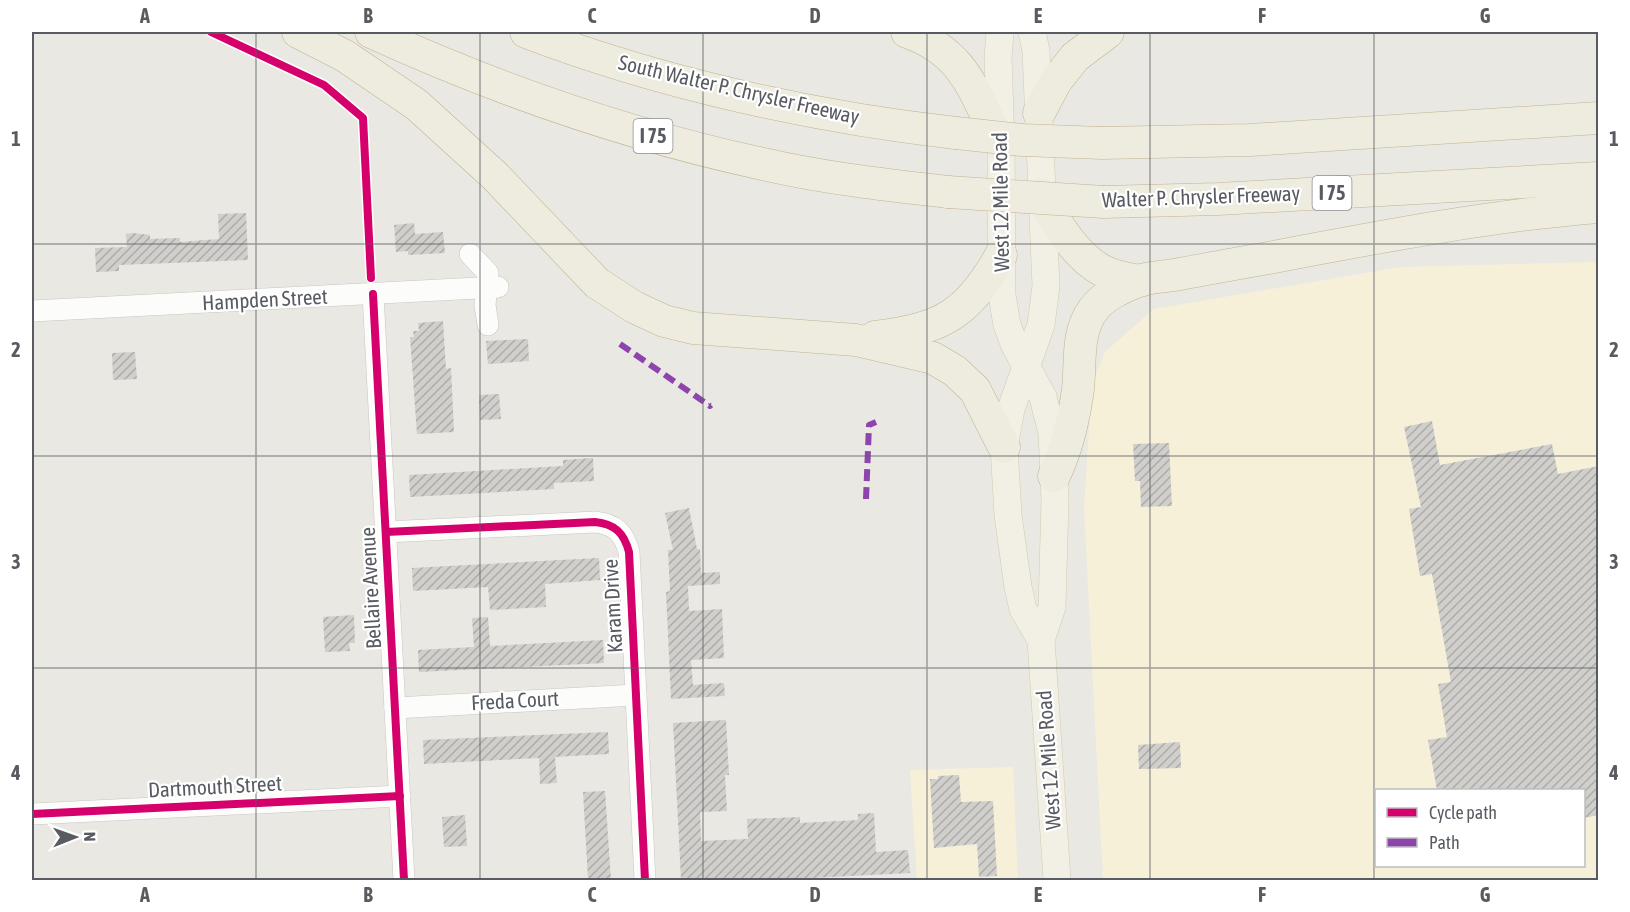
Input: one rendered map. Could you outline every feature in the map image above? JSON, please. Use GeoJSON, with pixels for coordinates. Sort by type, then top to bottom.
{"type":"FeatureCollection","features":[{"type":"Feature","properties":{"kind":"highway"},"geometry":{"type":"LineString","coordinates":[[298,32],[345,56],[417,105],[495,176],[597,283],[634,307],[664,321],[693,328],[856,340],[933,358],[955,371],[975,390],[1004,447]]}},
{"type":"Feature","properties":{"kind":"highway","name":"Walter P. Chrysler Freeway"},"geometry":{"type":"LineString","coordinates":[[371,32],[508,89],[709,152],[765,165],[948,192],[1104,201],[1218,199],[1599,178]]}},
{"type":"Feature","properties":{"kind":"highway","name":"South Walter P. Chrysler Freeway"},"geometry":{"type":"LineString","coordinates":[[526,32],[617,63],[744,96],[913,128],[1022,140],[1102,143],[1250,140],[1599,118]]}},
{"type":"Feature","properties":{"kind":"highway"},"geometry":{"type":"LineString","coordinates":[[906,32],[919,36],[939,48],[968,77],[1001,145]]}},
{"type":"Feature","properties":{"kind":"highway"},"geometry":{"type":"LineString","coordinates":[[1039,113],[1056,81],[1075,57],[1108,32]]}},
{"type":"Feature","properties":{"kind":"highway"},"geometry":{"type":"LineString","coordinates":[[1041,194],[1052,218],[1089,262],[1102,271],[1140,281]]}},
{"type":"Feature","properties":{"kind":"highway"},"geometry":{"type":"LineString","coordinates":[[1054,476],[1071,429],[1078,387],[1080,343],[1088,320],[1100,302],[1111,294],[1140,281],[1467,223],[1599,207]]}},
{"type":"Feature","properties":{"kind":"highway"},"geometry":{"type":"LineString","coordinates":[[856,340],[915,332],[940,323],[971,298],[985,283],[1001,255]]}},
{"type":"Feature","properties":{"kind":"main road","name":"West 12 Mile Road"},"geometry":{"type":"LineString","coordinates":[[1000,32],[998,57],[1002,295],[1007,325],[1015,346],[1043,397],[1052,433],[1055,548],[1052,607],[1041,640],[1057,880]]}},
{"type":"Feature","properties":{"kind":"main road","name":"West 12 Mile Road"},"geometry":{"type":"LineString","coordinates":[[1032,32],[1036,51],[1039,113],[1045,307],[1041,325],[1011,409],[1004,447],[1008,515],[1018,587],[1023,609],[1041,640]]}},
{"type":"Feature","properties":{"kind":"street"},"geometry":{"type":"LineString","coordinates":[[470,254],[488,273],[493,287],[485,305],[488,325]]}},
{"type":"Feature","properties":{"kind":"street","name":"Hampden Street"},"geometry":{"type":"LineString","coordinates":[[32,311],[493,287]]}},
{"type":"Feature","properties":{"kind":"street","name":"Bellaire Avenue"},"geometry":{"type":"LineString","coordinates":[[373,294],[404,880]]}},
{"type":"Feature","properties":{"kind":"street","name":"Karam Drive"},"geometry":{"type":"LineString","coordinates":[[386,532],[595,522],[619,530],[626,540],[629,552],[645,880]]}},
{"type":"Feature","properties":{"kind":"street","name":"Freda Court"},"geometry":{"type":"LineString","coordinates":[[395,708],[636,695]]}},
{"type":"Feature","properties":{"kind":"street","name":"Dartmouth Street"},"geometry":{"type":"LineString","coordinates":[[32,814],[400,796]]}},
{"type":"Feature","properties":{"kind":"shaded area"},"geometry":{"type":"Polygon","coordinates":[[[1598,262],[1598,880],[1103,880],[1084,508],[1092,384],[1105,352],[1154,309],[1400,267],[1598,262]]]}},
{"type":"Feature","properties":{"kind":"shaded area"},"geometry":{"type":"Polygon","coordinates":[[[1013,767],[1018,880],[917,880],[910,770],[1013,767]]]}},
{"type":"Feature","properties":{"kind":"building"},"geometry":{"type":"Polygon","coordinates":[[[246,213],[248,260],[119,265],[119,271],[96,272],[95,248],[127,247],[126,234],[150,235],[150,239],[180,238],[180,242],[219,239],[218,214],[246,213]]]}},
{"type":"Feature","properties":{"kind":"building"},"geometry":{"type":"Polygon","coordinates":[[[414,223],[415,234],[443,232],[445,253],[408,255],[408,251],[396,252],[394,225],[414,223]]]}},
{"type":"Feature","properties":{"kind":"building"},"geometry":{"type":"Polygon","coordinates":[[[443,321],[446,369],[451,368],[454,432],[417,434],[410,337],[414,337],[413,331],[419,331],[418,323],[443,321]]]}},
{"type":"Feature","properties":{"kind":"building"},"geometry":{"type":"Polygon","coordinates":[[[528,339],[529,361],[488,364],[486,341],[528,339]]]}},
{"type":"Feature","properties":{"kind":"building"},"geometry":{"type":"Polygon","coordinates":[[[135,352],[137,379],[113,380],[112,353],[135,352]]]}},
{"type":"Feature","properties":{"kind":"building"},"geometry":{"type":"Polygon","coordinates":[[[499,394],[501,419],[480,420],[479,395],[499,394]]]}},
{"type":"Feature","properties":{"kind":"building"},"geometry":{"type":"Polygon","coordinates":[[[1432,421],[1440,465],[1552,444],[1558,474],[1599,466],[1599,815],[1585,818],[1585,789],[1437,789],[1428,740],[1447,737],[1438,684],[1451,682],[1432,574],[1420,576],[1409,509],[1421,507],[1404,427],[1432,421]]]}},
{"type":"Feature","properties":{"kind":"building"},"geometry":{"type":"Polygon","coordinates":[[[1169,443],[1172,506],[1141,507],[1140,481],[1135,481],[1133,444],[1169,443]]]}},
{"type":"Feature","properties":{"kind":"building"},"geometry":{"type":"Polygon","coordinates":[[[593,458],[594,481],[554,483],[554,489],[410,497],[409,475],[563,466],[563,460],[593,458]]]}},
{"type":"Feature","properties":{"kind":"building"},"geometry":{"type":"Polygon","coordinates":[[[689,508],[697,549],[700,549],[701,573],[720,572],[720,584],[688,586],[689,611],[722,609],[724,658],[691,660],[693,685],[724,683],[725,696],[671,699],[666,592],[670,591],[668,550],[673,550],[665,513],[689,508]]]}},
{"type":"Feature","properties":{"kind":"building"},"geometry":{"type":"Polygon","coordinates":[[[599,558],[600,580],[545,584],[546,607],[490,610],[488,587],[413,591],[412,568],[599,558]]]}},
{"type":"Feature","properties":{"kind":"building"},"geometry":{"type":"Polygon","coordinates":[[[354,615],[355,643],[349,643],[350,651],[325,652],[323,617],[354,615]]]}},
{"type":"Feature","properties":{"kind":"building"},"geometry":{"type":"Polygon","coordinates":[[[488,617],[490,646],[603,640],[604,663],[419,672],[418,650],[474,647],[472,618],[488,617]]]}},
{"type":"Feature","properties":{"kind":"building"},"geometry":{"type":"Polygon","coordinates":[[[726,720],[729,775],[725,775],[727,811],[700,812],[701,841],[748,839],[747,819],[800,817],[800,823],[858,820],[858,814],[874,813],[876,852],[908,850],[910,873],[772,880],[681,880],[673,723],[726,720]]]}},
{"type":"Feature","properties":{"kind":"building"},"geometry":{"type":"Polygon","coordinates":[[[608,732],[609,754],[555,757],[557,783],[540,784],[539,758],[424,764],[423,740],[608,732]]]}},
{"type":"Feature","properties":{"kind":"building"},"geometry":{"type":"Polygon","coordinates":[[[1180,742],[1181,768],[1139,769],[1138,745],[1180,742]]]}},
{"type":"Feature","properties":{"kind":"building"},"geometry":{"type":"Polygon","coordinates":[[[959,775],[961,802],[993,801],[997,876],[979,877],[977,844],[934,848],[930,779],[938,779],[938,776],[959,775]]]}},
{"type":"Feature","properties":{"kind":"building"},"geometry":{"type":"Polygon","coordinates":[[[605,791],[611,880],[588,880],[583,792],[605,791]]]}},
{"type":"Feature","properties":{"kind":"building"},"geometry":{"type":"Polygon","coordinates":[[[465,815],[467,846],[444,847],[442,817],[465,815]]]}},
{"type":"Feature","properties":{"kind":"marked path"},"geometry":{"type":"LineString","coordinates":[[620,344],[711,405]]}},
{"type":"Feature","properties":{"kind":"marked path"},"geometry":{"type":"LineString","coordinates":[[866,499],[869,425],[876,422]]}},
{"type":"Feature","properties":{"kind":"cycle path"},"geometry":{"type":"LineString","coordinates":[[211,32],[324,85],[363,118],[371,278]]}},
{"type":"Feature","properties":{"kind":"cycle path"},"geometry":{"type":"LineString","coordinates":[[373,294],[404,880]]}},
{"type":"Feature","properties":{"kind":"cycle path"},"geometry":{"type":"LineString","coordinates":[[386,532],[595,522],[613,527],[621,535],[629,552],[645,880]]}},
{"type":"Feature","properties":{"kind":"cycle path"},"geometry":{"type":"LineString","coordinates":[[32,814],[400,796]]}}]}
